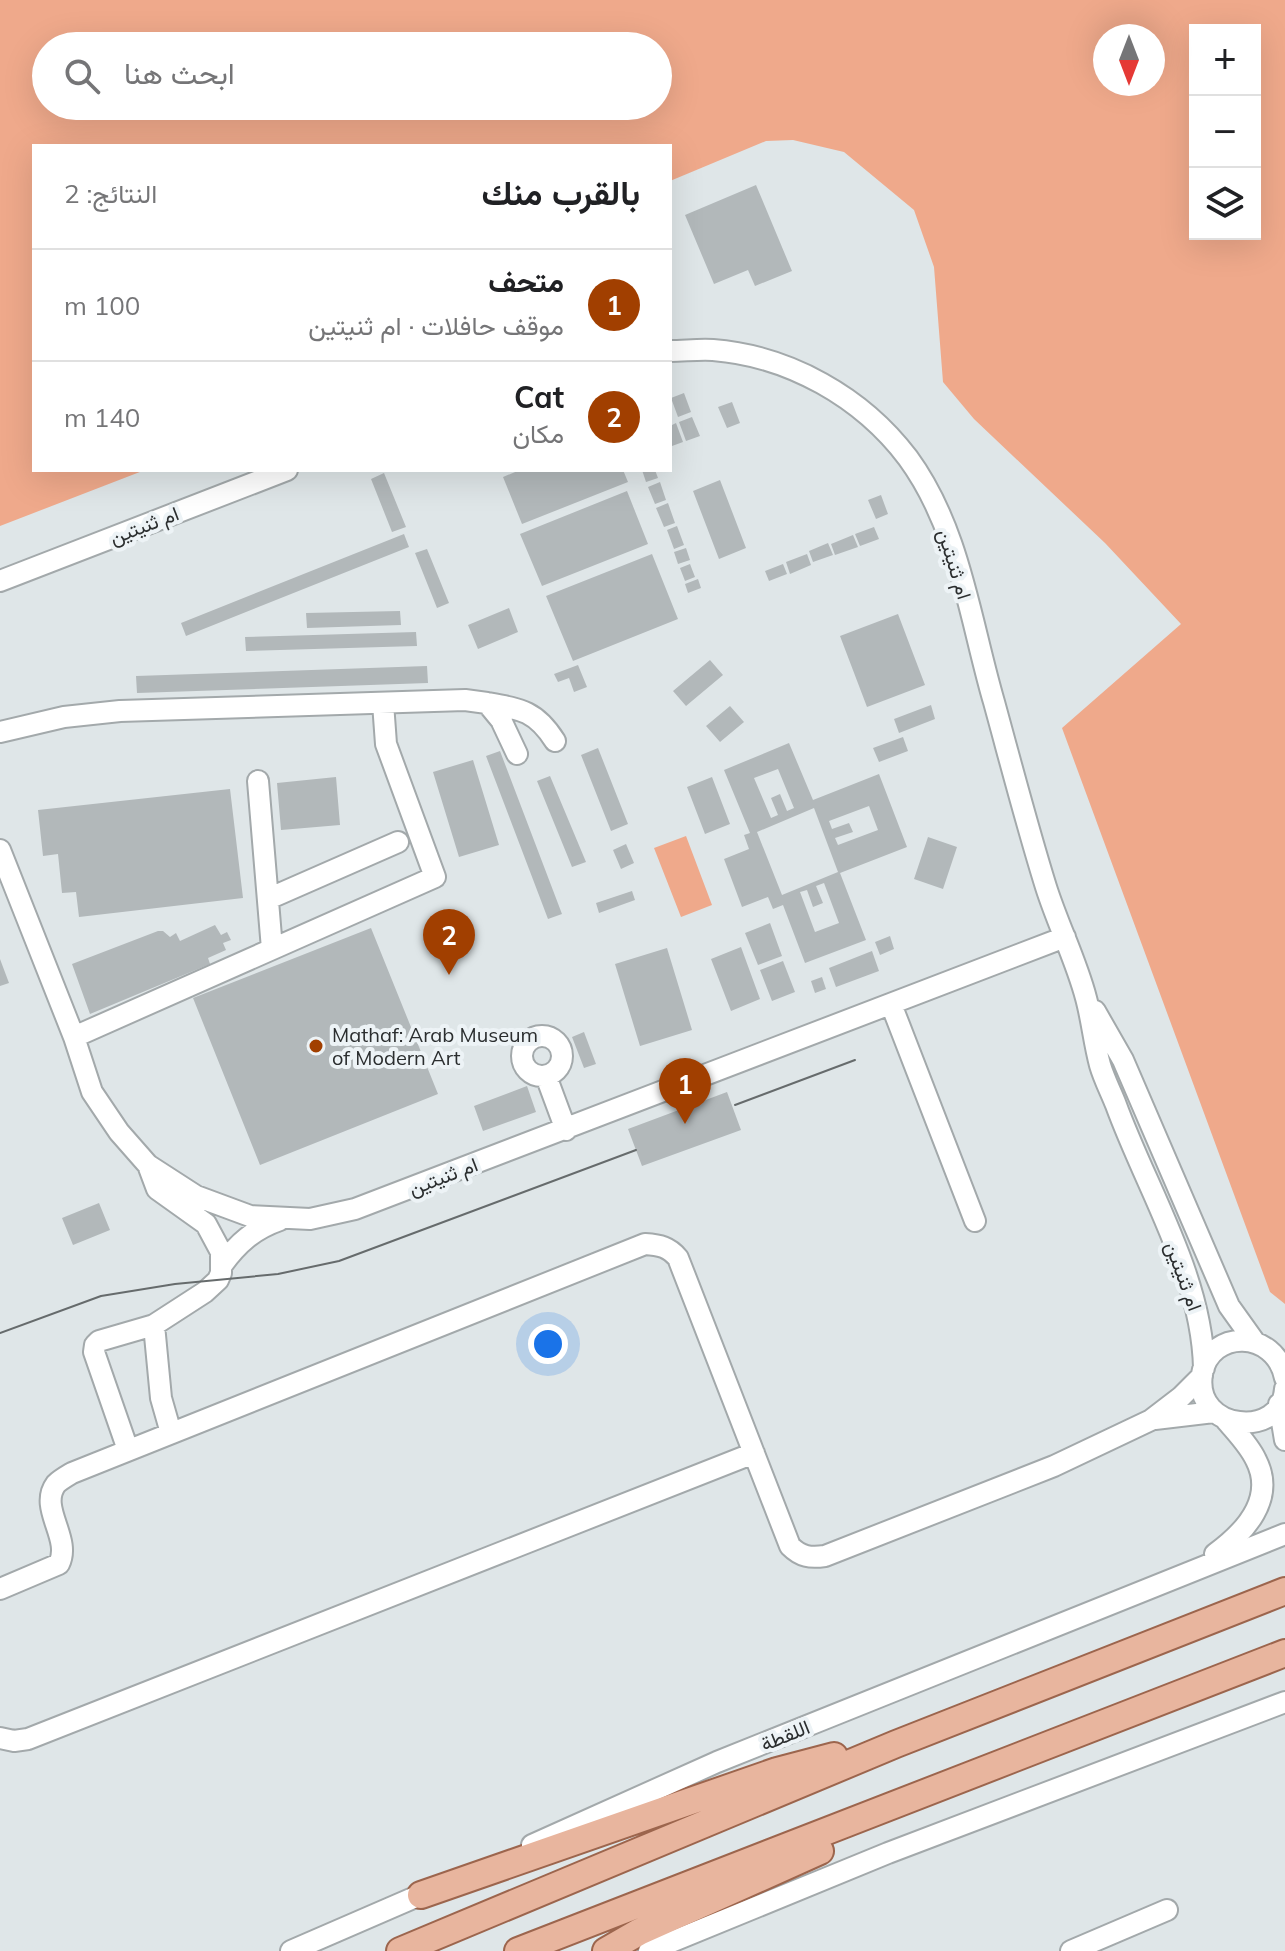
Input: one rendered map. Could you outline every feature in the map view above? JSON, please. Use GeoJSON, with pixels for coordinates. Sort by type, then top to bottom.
{"type":"FeatureCollection","features":[{"type":"Feature","properties":{"kind":"main road"},"geometry":{"type":"LineString","coordinates":[[400,1951],[896,1744],[1285,1591]]}},
{"type":"Feature","properties":{"kind":"main road"},"geometry":{"type":"LineString","coordinates":[[518,1951],[1285,1653]]}},
{"type":"Feature","properties":{"kind":"main road"},"geometry":{"type":"LineString","coordinates":[[421,1895],[777,1771],[896,1744]]}},
{"type":"Feature","properties":{"kind":"main road"},"geometry":{"type":"LineString","coordinates":[[606,1951],[639,1932],[818,1852],[846,1834],[867,1815]]}},
{"type":"Feature","properties":{"kind":"street","name":"ام ثنيتين"},"geometry":{"type":"LineString","coordinates":[[672,351],[712,350],[743,355],[798,371],[838,393],[876,421],[907,457],[926,486],[950,536],[982,663],[1047,890],[1086,998],[1100,1066],[1183,1268],[1199,1317],[1203,1336],[1206,1401],[1220,1416]]}},
{"type":"Feature","properties":{"kind":"street","name":"ام ثنيتين"},"geometry":{"type":"LineString","coordinates":[[0,581],[282,472]]}},
{"type":"Feature","properties":{"kind":"street"},"geometry":{"type":"LineString","coordinates":[[0,732],[64,717],[120,711],[465,700],[524,710],[545,725],[555,741]]}},
{"type":"Feature","properties":{"kind":"street"},"geometry":{"type":"LineString","coordinates":[[74,1037],[435,877],[386,744],[383,703]]}},
{"type":"Feature","properties":{"kind":"street"},"geometry":{"type":"LineString","coordinates":[[487,703],[501,720],[517,754]]}},
{"type":"Feature","properties":{"kind":"street"},"geometry":{"type":"LineString","coordinates":[[258,781],[272,949]]}},
{"type":"Feature","properties":{"kind":"street"},"geometry":{"type":"LineString","coordinates":[[268,899],[398,842]]}},
{"type":"Feature","properties":{"kind":"street","name":"ام ثنيتين"},"geometry":{"type":"LineString","coordinates":[[0,850],[74,1037],[92,1092],[119,1132],[148,1165],[196,1196],[250,1216],[310,1219],[355,1209],[1065,937]]}},
{"type":"Feature","properties":{"kind":"street","name":"ام ثنيتين"},"geometry":{"type":"LineString","coordinates":[[1086,998],[1123,1060],[1229,1306],[1276,1355],[1285,1378]]}},
{"type":"Feature","properties":{"kind":"street"},"geometry":{"type":"LineString","coordinates":[[891,1004],[975,1221]]}},
{"type":"Feature","properties":{"kind":"street"},"geometry":{"type":"LineString","coordinates":[[546,1076],[566,1130]]}},
{"type":"Feature","properties":{"kind":"street"},"geometry":{"type":"LineString","coordinates":[[1116,1103],[1126,1105],[1138,1096]]}},
{"type":"Feature","properties":{"kind":"street"},"geometry":{"type":"LineString","coordinates":[[1126,1132],[1135,1120],[1145,1120],[1152,1127]]}},
{"type":"Feature","properties":{"kind":"street"},"geometry":{"type":"LineString","coordinates":[[128,1450],[94,1352],[95,1345],[99,1341],[154,1325],[205,1292],[218,1280],[222,1265],[221,1252],[206,1224],[157,1189],[148,1165]]}},
{"type":"Feature","properties":{"kind":"street"},"geometry":{"type":"LineString","coordinates":[[1150,1188],[1158,1177],[1172,1176]]}},
{"type":"Feature","properties":{"kind":"street"},"geometry":{"type":"LineString","coordinates":[[222,1265],[257,1228],[287,1218]]}},
{"type":"Feature","properties":{"kind":"street"},"geometry":{"type":"LineString","coordinates":[[0,1589],[59,1564],[64,1547],[50,1498],[56,1485],[72,1473],[645,1244],[671,1250],[678,1258],[790,1546],[798,1554],[811,1557],[825,1556],[1054,1466],[1151,1420],[1181,1397],[1203,1372],[1212,1355],[1224,1345],[1238,1340],[1268,1345]]}},
{"type":"Feature","properties":{"kind":"street"},"geometry":{"type":"LineString","coordinates":[[154,1325],[161,1398],[171,1433]]}},
{"type":"Feature","properties":{"kind":"street"},"geometry":{"type":"LineString","coordinates":[[1151,1420],[1220,1416],[1240,1423],[1255,1422],[1269,1415],[1283,1395]]}},
{"type":"Feature","properties":{"kind":"street"},"geometry":{"type":"LineString","coordinates":[[1283,1395],[1285,1440]]}},
{"type":"Feature","properties":{"kind":"street"},"geometry":{"type":"LineString","coordinates":[[1193,1569],[1245,1528],[1262,1496],[1263,1483],[1256,1458],[1220,1416]]}},
{"type":"Feature","properties":{"kind":"street"},"geometry":{"type":"LineString","coordinates":[[0,1738],[14,1741],[28,1739],[754,1453]]}},
{"type":"Feature","properties":{"kind":"street","name":"اللقطة"},"geometry":{"type":"LineString","coordinates":[[291,1951],[717,1762],[1285,1534]]}},
{"type":"Feature","properties":{"kind":"street"},"geometry":{"type":"LineString","coordinates":[[649,1951],[888,1853],[1285,1702]]}},
{"type":"Feature","properties":{"kind":"street"},"geometry":{"type":"LineString","coordinates":[[1071,1951],[1167,1910]]}},
{"type":"Feature","properties":{"kind":"shaded area"},"geometry":{"type":"Polygon","coordinates":[[[0,0],[1285,0],[1285,1304],[1270,1292],[1062,728],[1181,624],[1105,543],[974,419],[943,382],[934,267],[914,210],[844,152],[793,140],[766,141],[672,180],[672,144],[32,144],[32,472],[140,472],[0,526],[0,0]]]}},
{"type":"Feature","properties":{"kind":"shaded area"},"geometry":{"type":"Polygon","coordinates":[[[686,836],[712,905],[681,917],[654,848],[686,836]]]}},
{"type":"Feature","properties":{"kind":"building"},"geometry":{"type":"Polygon","coordinates":[[[756,185],[792,271],[755,286],[748,270],[714,284],[685,215],[756,185]]]}},
{"type":"Feature","properties":{"kind":"building"},"geometry":{"type":"Polygon","coordinates":[[[684,393],[691,412],[678,417],[672,398],[684,393]]]}},
{"type":"Feature","properties":{"kind":"building"},"geometry":{"type":"Polygon","coordinates":[[[732,402],[740,423],[727,428],[718,407],[732,402]]]}},
{"type":"Feature","properties":{"kind":"building"},"geometry":{"type":"Polygon","coordinates":[[[692,417],[700,436],[686,441],[679,422],[692,417]]]}},
{"type":"Feature","properties":{"kind":"building"},"geometry":{"type":"Polygon","coordinates":[[[676,423],[683,442],[672,446],[672,425],[676,423]]]}},
{"type":"Feature","properties":{"kind":"building"},"geometry":{"type":"Polygon","coordinates":[[[515,472],[624,472],[628,482],[522,524],[503,477],[515,472]]]}},
{"type":"Feature","properties":{"kind":"building"},"geometry":{"type":"Polygon","coordinates":[[[643,472],[656,472],[658,478],[646,482],[643,472]]]}},
{"type":"Feature","properties":{"kind":"building"},"geometry":{"type":"Polygon","coordinates":[[[384,473],[406,527],[392,532],[371,479],[384,473]]]}},
{"type":"Feature","properties":{"kind":"building"},"geometry":{"type":"Polygon","coordinates":[[[720,480],[746,548],[719,559],[693,491],[720,480]]]}},
{"type":"Feature","properties":{"kind":"building"},"geometry":{"type":"Polygon","coordinates":[[[660,482],[666,500],[655,504],[648,487],[660,482]]]}},
{"type":"Feature","properties":{"kind":"building"},"geometry":{"type":"Polygon","coordinates":[[[627,491],[648,544],[542,586],[520,534],[627,491]]]}},
{"type":"Feature","properties":{"kind":"building"},"geometry":{"type":"Polygon","coordinates":[[[881,495],[888,514],[876,519],[868,500],[881,495]]]}},
{"type":"Feature","properties":{"kind":"building"},"geometry":{"type":"Polygon","coordinates":[[[668,503],[675,523],[664,527],[656,508],[668,503]]]}},
{"type":"Feature","properties":{"kind":"building"},"geometry":{"type":"Polygon","coordinates":[[[677,526],[684,545],[674,549],[667,530],[677,526]]]}},
{"type":"Feature","properties":{"kind":"building"},"geometry":{"type":"Polygon","coordinates":[[[874,527],[879,539],[860,546],[855,534],[874,527]]]}},
{"type":"Feature","properties":{"kind":"building"},"geometry":{"type":"Polygon","coordinates":[[[404,534],[409,547],[186,636],[181,623],[404,534]]]}},
{"type":"Feature","properties":{"kind":"building"},"geometry":{"type":"Polygon","coordinates":[[[853,535],[858,547],[835,555],[831,544],[853,535]]]}},
{"type":"Feature","properties":{"kind":"building"},"geometry":{"type":"Polygon","coordinates":[[[828,543],[833,555],[813,562],[809,551],[828,543]]]}},
{"type":"Feature","properties":{"kind":"building"},"geometry":{"type":"Polygon","coordinates":[[[686,548],[690,560],[678,564],[674,552],[686,548]]]}},
{"type":"Feature","properties":{"kind":"building"},"geometry":{"type":"Polygon","coordinates":[[[427,549],[449,603],[437,608],[415,553],[427,549]]]}},
{"type":"Feature","properties":{"kind":"building"},"geometry":{"type":"Polygon","coordinates":[[[652,554],[678,619],[573,661],[546,596],[652,554]]]}},
{"type":"Feature","properties":{"kind":"building"},"geometry":{"type":"Polygon","coordinates":[[[807,554],[811,565],[790,574],[786,562],[807,554]]]}},
{"type":"Feature","properties":{"kind":"building"},"geometry":{"type":"Polygon","coordinates":[[[690,564],[695,577],[685,581],[680,568],[690,564]]]}},
{"type":"Feature","properties":{"kind":"building"},"geometry":{"type":"Polygon","coordinates":[[[783,564],[787,574],[769,581],[765,571],[783,564]]]}},
{"type":"Feature","properties":{"kind":"building"},"geometry":{"type":"Polygon","coordinates":[[[698,579],[701,588],[688,593],[685,584],[698,579]]]}},
{"type":"Feature","properties":{"kind":"building"},"geometry":{"type":"Polygon","coordinates":[[[509,608],[518,632],[478,649],[468,625],[509,608]]]}},
{"type":"Feature","properties":{"kind":"building"},"geometry":{"type":"Polygon","coordinates":[[[400,611],[401,625],[307,628],[306,613],[400,611]]]}},
{"type":"Feature","properties":{"kind":"building"},"geometry":{"type":"Polygon","coordinates":[[[898,614],[925,685],[867,707],[840,636],[898,614]]]}},
{"type":"Feature","properties":{"kind":"building"},"geometry":{"type":"Polygon","coordinates":[[[416,632],[417,646],[246,651],[245,637],[416,632]]]}},
{"type":"Feature","properties":{"kind":"building"},"geometry":{"type":"Polygon","coordinates":[[[710,660],[723,675],[686,706],[673,691],[710,660]]]}},
{"type":"Feature","properties":{"kind":"building"},"geometry":{"type":"Polygon","coordinates":[[[578,665],[587,687],[574,692],[569,678],[558,682],[554,674],[578,665]]]}},
{"type":"Feature","properties":{"kind":"building"},"geometry":{"type":"Polygon","coordinates":[[[427,666],[428,683],[137,693],[136,676],[427,666]]]}},
{"type":"Feature","properties":{"kind":"building"},"geometry":{"type":"Polygon","coordinates":[[[931,705],[935,719],[899,733],[894,719],[931,705]]]}},
{"type":"Feature","properties":{"kind":"building"},"geometry":{"type":"Polygon","coordinates":[[[730,706],[744,722],[720,742],[706,726],[730,706]]]}},
{"type":"Feature","properties":{"kind":"building"},"geometry":{"type":"Polygon","coordinates":[[[903,737],[908,751],[879,762],[873,748],[903,737]]]}},
{"type":"Feature","properties":{"kind":"building"},"geometry":{"type":"Polygon","coordinates":[[[789,743],[813,800],[879,774],[907,847],[840,873],[866,940],[805,963],[783,905],[773,909],[768,897],[742,907],[724,859],[749,849],[744,835],[750,833],[724,770],[789,743]],[[778,769],[754,778],[771,818],[778,815],[771,798],[780,794],[787,811],[794,808],[778,769]],[[869,806],[829,821],[832,829],[849,823],[853,832],[835,838],[838,845],[878,830],[869,806]],[[814,808],[757,832],[782,895],[838,872],[814,808]],[[824,883],[816,886],[823,903],[813,907],[807,890],[800,892],[815,932],[839,923],[824,883]]]}},
{"type":"Feature","properties":{"kind":"building"},"geometry":{"type":"Polygon","coordinates":[[[598,748],[628,824],[611,831],[581,755],[598,748]]]}},
{"type":"Feature","properties":{"kind":"building"},"geometry":{"type":"Polygon","coordinates":[[[500,751],[562,914],[548,919],[486,756],[500,751]]]}},
{"type":"Feature","properties":{"kind":"building"},"geometry":{"type":"Polygon","coordinates":[[[473,760],[499,845],[459,857],[433,772],[473,760]]]}},
{"type":"Feature","properties":{"kind":"building"},"geometry":{"type":"Polygon","coordinates":[[[550,776],[586,862],[572,867],[537,781],[550,776]]]}},
{"type":"Feature","properties":{"kind":"building"},"geometry":{"type":"Polygon","coordinates":[[[336,777],[340,825],[281,830],[277,783],[336,777]]]}},
{"type":"Feature","properties":{"kind":"building"},"geometry":{"type":"Polygon","coordinates":[[[712,777],[730,824],[705,834],[687,787],[712,777]]]}},
{"type":"Feature","properties":{"kind":"building"},"geometry":{"type":"Polygon","coordinates":[[[230,789],[243,898],[79,917],[76,892],[62,893],[58,854],[43,856],[38,810],[230,789]]]}},
{"type":"Feature","properties":{"kind":"building"},"geometry":{"type":"Polygon","coordinates":[[[928,837],[957,847],[943,889],[914,879],[928,837]]]}},
{"type":"Feature","properties":{"kind":"building"},"geometry":{"type":"Polygon","coordinates":[[[626,844],[634,863],[621,869],[613,850],[626,844]]]}},
{"type":"Feature","properties":{"kind":"building"},"geometry":{"type":"Polygon","coordinates":[[[632,891],[635,900],[599,913],[596,903],[632,891]]]}},
{"type":"Feature","properties":{"kind":"building"},"geometry":{"type":"Polygon","coordinates":[[[770,923],[782,956],[758,965],[745,933],[770,923]]]}},
{"type":"Feature","properties":{"kind":"building"},"geometry":{"type":"Polygon","coordinates":[[[215,925],[221,935],[227,932],[231,940],[223,943],[226,950],[208,958],[210,964],[90,1014],[72,964],[158,931],[170,937],[176,933],[180,941],[215,925]]]}},
{"type":"Feature","properties":{"kind":"building","name":"Mathaf: Arab Museum of Modern Art"},"geometry":{"type":"Polygon","coordinates":[[[371,928],[438,1094],[260,1165],[193,998],[371,928]]]}},
{"type":"Feature","properties":{"kind":"building"},"geometry":{"type":"Polygon","coordinates":[[[890,936],[894,949],[880,955],[875,942],[890,936]]]}},
{"type":"Feature","properties":{"kind":"building"},"geometry":{"type":"Polygon","coordinates":[[[741,947],[760,999],[731,1011],[711,959],[741,947]]]}},
{"type":"Feature","properties":{"kind":"building"},"geometry":{"type":"Polygon","coordinates":[[[667,948],[692,1030],[640,1046],[615,964],[667,948]]]}},
{"type":"Feature","properties":{"kind":"building"},"geometry":{"type":"Polygon","coordinates":[[[872,951],[879,971],[836,987],[829,968],[872,951]]]}},
{"type":"Feature","properties":{"kind":"building"},"geometry":{"type":"Polygon","coordinates":[[[0,959],[9,983],[0,986],[0,959]]]}},
{"type":"Feature","properties":{"kind":"building"},"geometry":{"type":"Polygon","coordinates":[[[783,961],[795,992],[772,1001],[760,970],[783,961]]]}},
{"type":"Feature","properties":{"kind":"building"},"geometry":{"type":"Polygon","coordinates":[[[822,977],[826,989],[815,993],[811,981],[822,977]]]}},
{"type":"Feature","properties":{"kind":"building"},"geometry":{"type":"Polygon","coordinates":[[[584,1032],[596,1064],[584,1068],[572,1037],[584,1032]]]}},
{"type":"Feature","properties":{"kind":"building"},"geometry":{"type":"Polygon","coordinates":[[[527,1086],[536,1112],[483,1131],[474,1106],[527,1086]]]}},
{"type":"Feature","properties":{"kind":"building"},"geometry":{"type":"Polygon","coordinates":[[[727,1092],[741,1130],[642,1166],[628,1129],[727,1092]]]}},
{"type":"Feature","properties":{"kind":"building"},"geometry":{"type":"Polygon","coordinates":[[[99,1203],[110,1230],[73,1245],[62,1218],[99,1203]]]}},
{"type":"Feature","properties":{"kind":"tram line"},"geometry":{"type":"LineString","coordinates":[[735,1105],[855,1060]]}},
{"type":"Feature","properties":{"kind":"tram line"},"geometry":{"type":"LineString","coordinates":[[0,1333],[101,1296],[175,1284],[278,1274],[339,1261],[636,1150]]}},
{"type":"Feature","properties":{"kind":"place","name":"Cat"},"geometry":{"type":"Point","coordinates":[449,975]}},
{"type":"Feature","properties":{"kind":"place","name":"Mathaf: Arab Museum of Modern Art"},"geometry":{"type":"Point","coordinates":[316,1046]}},
{"type":"Feature","properties":{"kind":"place","name":"متحف"},"geometry":{"type":"Point","coordinates":[685,1124]}}]}
